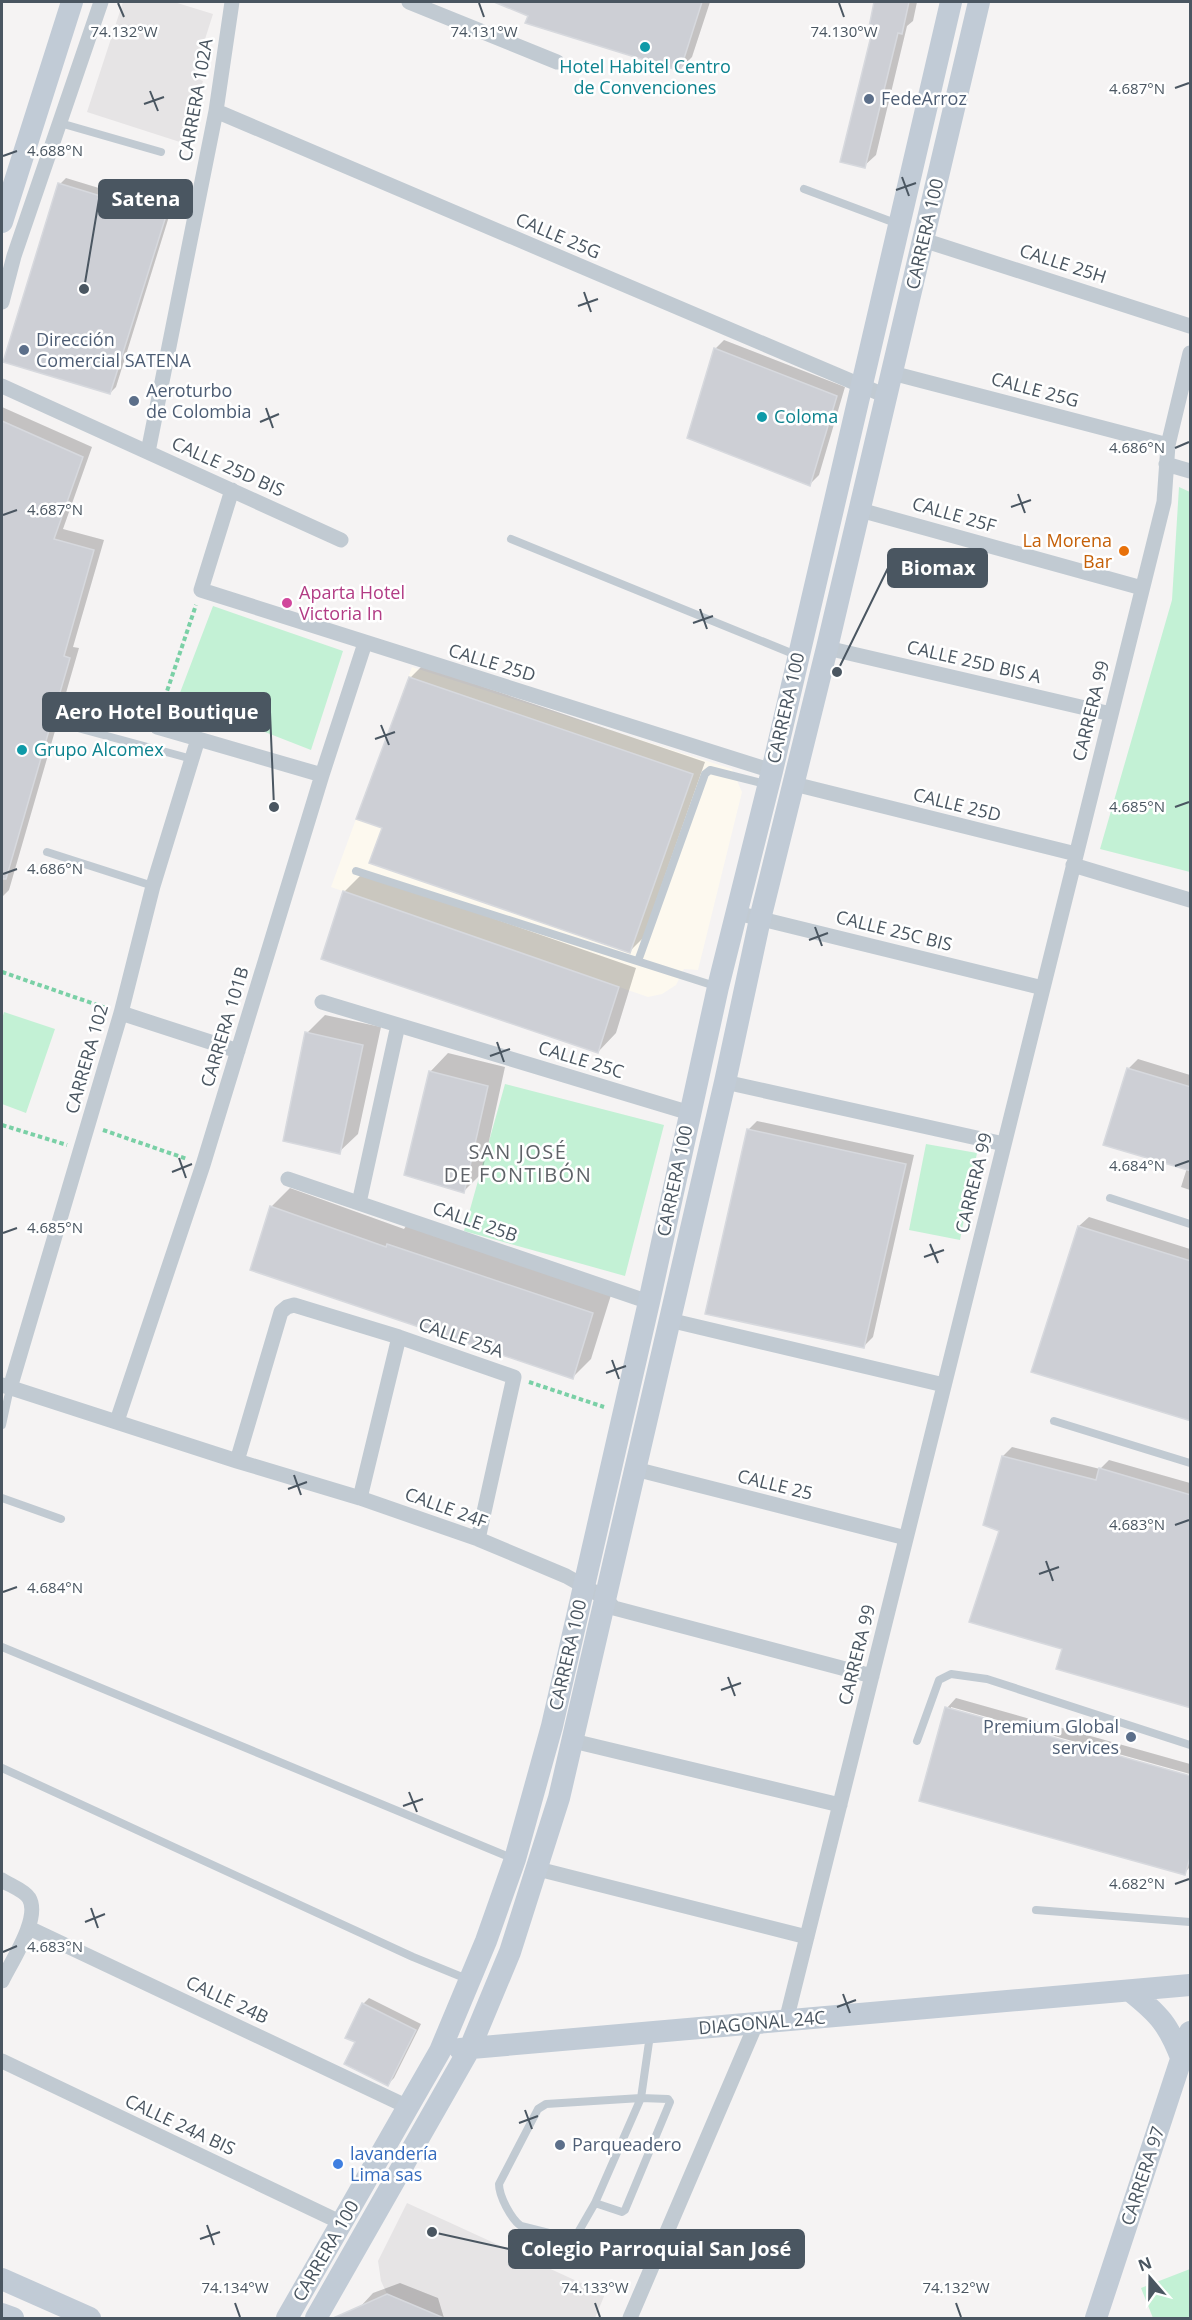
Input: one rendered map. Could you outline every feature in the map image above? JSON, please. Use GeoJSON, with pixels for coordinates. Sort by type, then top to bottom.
{"type":"FeatureCollection","features":[{"type":"Feature","properties":{"kind":"main road"},"geometry":{"type":"LineString","coordinates":[[2,222],[72,2]]}},
{"type":"Feature","properties":{"kind":"main road","name":"CARRERA 100"},"geometry":{"type":"LineString","coordinates":[[287,2319],[440,2051],[486,1941],[515,1859],[552,1726],[718,987],[799,656],[951,2]]}},
{"type":"Feature","properties":{"kind":"main road","name":"CARRERA 100"},"geometry":{"type":"LineString","coordinates":[[316,2319],[470,2048],[510,1952],[538,1869],[573,1741],[725,1082],[760,919],[860,510],[979,2]]}},
{"type":"Feature","properties":{"kind":"main road","name":"DIAGONAL 24C"},"geometry":{"type":"LineString","coordinates":[[440,2051],[1191,1985]]}},
{"type":"Feature","properties":{"kind":"main road"},"geometry":{"type":"LineString","coordinates":[[1130,1991],[1155,2010],[1187,2049]]}},
{"type":"Feature","properties":{"kind":"main road","name":"CARRERA 97"},"geometry":{"type":"LineString","coordinates":[[1096,2319],[1187,2049]]}},
{"type":"Feature","properties":{"kind":"main road"},"geometry":{"type":"LineString","coordinates":[[2,2279],[90,2319]]}},
{"type":"Feature","properties":{"kind":"main road"},"geometry":{"type":"LineString","coordinates":[[2,2314],[12,2319]]}},
{"type":"Feature","properties":{"kind":"street"},"geometry":{"type":"LineString","coordinates":[[2,302],[14,256],[101,2]]}},
{"type":"Feature","properties":{"kind":"street","name":"CARRERA 102A"},"geometry":{"type":"LineString","coordinates":[[148,452],[216,111],[232,2]]}},
{"type":"Feature","properties":{"kind":"street"},"geometry":{"type":"LineString","coordinates":[[409,2],[557,62]]}},
{"type":"Feature","properties":{"kind":"street","name":"CALLE 25G"},"geometry":{"type":"LineString","coordinates":[[216,111],[886,396]]}},
{"type":"Feature","properties":{"kind":"street","name":"CALLE 25H"},"geometry":{"type":"LineString","coordinates":[[923,240],[1191,326]]}},
{"type":"Feature","properties":{"kind":"street","name":"CARRERA 99"},"geometry":{"type":"LineString","coordinates":[[786,2021],[1164,502],[1168,445],[1191,353]]}},
{"type":"Feature","properties":{"kind":"street","name":"CALLE 25G"},"geometry":{"type":"LineString","coordinates":[[892,373],[1168,445]]}},
{"type":"Feature","properties":{"kind":"street","name":"CALLE 25D BIS"},"geometry":{"type":"LineString","coordinates":[[2,386],[341,540]]}},
{"type":"Feature","properties":{"kind":"street"},"geometry":{"type":"LineString","coordinates":[[1166,464],[1191,471]]}},
{"type":"Feature","properties":{"kind":"street"},"geometry":{"type":"LineString","coordinates":[[201,590],[232,490]]}},
{"type":"Feature","properties":{"kind":"street","name":"CALLE 25F"},"geometry":{"type":"LineString","coordinates":[[860,510],[1142,588]]}},
{"type":"Feature","properties":{"kind":"street","name":"CALLE 25D"},"geometry":{"type":"LineString","coordinates":[[201,590],[770,778]]}},
{"type":"Feature","properties":{"kind":"street","name":"CARRERA 101B"},"geometry":{"type":"LineString","coordinates":[[117,1421],[202,1165],[365,643]]}},
{"type":"Feature","properties":{"kind":"street","name":"CALLE 25D BIS A"},"geometry":{"type":"LineString","coordinates":[[827,648],[1111,714]]}},
{"type":"Feature","properties":{"kind":"street"},"geometry":{"type":"LineString","coordinates":[[157,727],[322,775]]}},
{"type":"Feature","properties":{"kind":"street","name":"CARRERA 102"},"geometry":{"type":"LineString","coordinates":[[6,1386],[82,1149],[121,1013],[153,886],[198,739]]}},
{"type":"Feature","properties":{"kind":"street","name":"CALLE 25D"},"geometry":{"type":"LineString","coordinates":[[794,784],[1075,860],[1191,900]]}},
{"type":"Feature","properties":{"kind":"street","name":"CALLE 25C BIS"},"geometry":{"type":"LineString","coordinates":[[736,913],[1043,988]]}},
{"type":"Feature","properties":{"kind":"street","name":"CALLE 25C"},"geometry":{"type":"LineString","coordinates":[[322,1002],[690,1113]]}},
{"type":"Feature","properties":{"kind":"street"},"geometry":{"type":"LineString","coordinates":[[121,1013],[238,1051]]}},
{"type":"Feature","properties":{"kind":"street"},"geometry":{"type":"LineString","coordinates":[[359,1203],[398,1025]]}},
{"type":"Feature","properties":{"kind":"street"},"geometry":{"type":"LineString","coordinates":[[725,1082],[1004,1144]]}},
{"type":"Feature","properties":{"kind":"street","name":"CALLE 25B"},"geometry":{"type":"LineString","coordinates":[[288,1179],[649,1302]]}},
{"type":"Feature","properties":{"kind":"street","name":"CALLE 25A"},"geometry":{"type":"LineString","coordinates":[[237,1461],[281,1312],[287,1307],[294,1305],[399,1337],[514,1377]]}},
{"type":"Feature","properties":{"kind":"street"},"geometry":{"type":"LineString","coordinates":[[669,1320],[944,1385]]}},
{"type":"Feature","properties":{"kind":"street"},"geometry":{"type":"LineString","coordinates":[[360,1498],[399,1337]]}},
{"type":"Feature","properties":{"kind":"street"},"geometry":{"type":"LineString","coordinates":[[478,1539],[514,1377]]}},
{"type":"Feature","properties":{"kind":"street","name":"CALLE 24F"},"geometry":{"type":"LineString","coordinates":[[6,1386],[237,1461],[360,1498],[478,1539],[584,1586],[605,1598],[614,1608],[872,1676]]}},
{"type":"Feature","properties":{"kind":"street","name":"CALLE 25"},"geometry":{"type":"LineString","coordinates":[[635,1469],[906,1538]]}},
{"type":"Feature","properties":{"kind":"street"},"geometry":{"type":"LineString","coordinates":[[573,1741],[840,1805]]}},
{"type":"Feature","properties":{"kind":"street"},"geometry":{"type":"LineString","coordinates":[[538,1869],[807,1937]]}},
{"type":"Feature","properties":{"kind":"street"},"geometry":{"type":"LineString","coordinates":[[2,1880],[27,1895],[31,1904],[29,1928],[2,1981]]}},
{"type":"Feature","properties":{"kind":"street","name":"CALLE 24B"},"geometry":{"type":"LineString","coordinates":[[29,1928],[408,2107]]}},
{"type":"Feature","properties":{"kind":"street"},"geometry":{"type":"LineString","coordinates":[[630,2319],[756,2024]]}},
{"type":"Feature","properties":{"kind":"street","name":"CALLE 24A BIS"},"geometry":{"type":"LineString","coordinates":[[2,2061],[342,2223]]}},
{"type":"Feature","properties":{"kind":"lane"},"geometry":{"type":"LineString","coordinates":[[60,123],[161,153]]}},
{"type":"Feature","properties":{"kind":"lane"},"geometry":{"type":"LineString","coordinates":[[804,189],[899,224]]}},
{"type":"Feature","properties":{"kind":"lane"},"geometry":{"type":"LineString","coordinates":[[511,539],[799,656]]}},
{"type":"Feature","properties":{"kind":"lane"},"geometry":{"type":"LineString","coordinates":[[74,727],[192,759]]}},
{"type":"Feature","properties":{"kind":"lane"},"geometry":{"type":"LineString","coordinates":[[638,961],[705,774],[710,770],[770,778]]}},
{"type":"Feature","properties":{"kind":"lane"},"geometry":{"type":"LineString","coordinates":[[46,852],[153,886]]}},
{"type":"Feature","properties":{"kind":"lane"},"geometry":{"type":"LineString","coordinates":[[357,871],[718,987]]}},
{"type":"Feature","properties":{"kind":"lane"},"geometry":{"type":"LineString","coordinates":[[1110,1198],[1191,1224]]}},
{"type":"Feature","properties":{"kind":"lane"},"geometry":{"type":"LineString","coordinates":[[2,1425],[6,1386]]}},
{"type":"Feature","properties":{"kind":"lane"},"geometry":{"type":"LineString","coordinates":[[1054,1421],[1191,1463]]}},
{"type":"Feature","properties":{"kind":"lane"},"geometry":{"type":"LineString","coordinates":[[2,1498],[61,1519]]}},
{"type":"Feature","properties":{"kind":"lane"},"geometry":{"type":"LineString","coordinates":[[2,1647],[515,1859]]}},
{"type":"Feature","properties":{"kind":"lane"},"geometry":{"type":"LineString","coordinates":[[917,1741],[939,1680],[951,1674],[987,1679],[1191,1745]]}},
{"type":"Feature","properties":{"kind":"lane"},"geometry":{"type":"LineString","coordinates":[[2,1768],[413,1957],[470,1980]]}},
{"type":"Feature","properties":{"kind":"lane"},"geometry":{"type":"LineString","coordinates":[[1036,1910],[1191,1923]]}},
{"type":"Feature","properties":{"kind":"lane"},"geometry":{"type":"LineString","coordinates":[[595,2204],[622,2212],[625,2210],[670,2102],[668,2099],[641,2098],[542,2106],[538,2109],[499,2184],[501,2195],[516,2223],[569,2238],[576,2236],[595,2204],[641,2098],[651,2032]]}},
{"type":"Feature","properties":{"kind":"path"},"geometry":{"type":"LineString","coordinates":[[157,727],[201,590]]}},
{"type":"Feature","properties":{"kind":"path"},"geometry":{"type":"LineString","coordinates":[[2,972],[121,1013]]}},
{"type":"Feature","properties":{"kind":"path"},"geometry":{"type":"LineString","coordinates":[[2,1125],[82,1149]]}},
{"type":"Feature","properties":{"kind":"path"},"geometry":{"type":"LineString","coordinates":[[88,1125],[202,1165]]}},
{"type":"Feature","properties":{"kind":"path","name":"CALLE 25A"},"geometry":{"type":"LineString","coordinates":[[514,1377],[623,1413]]}},
{"type":"Feature","properties":{"kind":"shaded area"},"geometry":{"type":"Polygon","coordinates":[[[123,2],[174,2],[213,14],[193,77],[203,81],[183,143],[87,112],[123,2]]]}},
{"type":"Feature","properties":{"kind":"shaded area"},"geometry":{"type":"Polygon","coordinates":[[[412,667],[732,769],[742,792],[698,970],[684,969],[676,985],[662,994],[648,997],[331,887],[412,667]]]}},
{"type":"Feature","properties":{"kind":"shaded area"},"geometry":{"type":"Polygon","coordinates":[[[407,2203],[605,2294],[595,2318],[428,2318],[387,2294],[381,2281],[378,2261],[407,2203]]]}},
{"type":"Feature","properties":{"kind":"green space"},"geometry":{"type":"Polygon","coordinates":[[[1179,487],[1190,492],[1190,872],[1100,849],[1172,600],[1179,487]]]}},
{"type":"Feature","properties":{"kind":"green space"},"geometry":{"type":"Polygon","coordinates":[[[213,606],[343,651],[311,750],[178,698],[213,606]]]}},
{"type":"Feature","properties":{"kind":"green space"},"geometry":{"type":"Polygon","coordinates":[[[4,1012],[55,1029],[26,1113],[2,1104],[2,1019],[4,1012]]]}},
{"type":"Feature","properties":{"kind":"green space"},"geometry":{"type":"Polygon","coordinates":[[[505,1084],[664,1125],[625,1276],[464,1231],[505,1084]]]}},
{"type":"Feature","properties":{"kind":"green space"},"geometry":{"type":"Polygon","coordinates":[[[926,1144],[977,1153],[960,1240],[909,1230],[926,1144]]]}},
{"type":"Feature","properties":{"kind":"green space"},"geometry":{"type":"Polygon","coordinates":[[[1190,2269],[1190,2318],[1153,2318],[1141,2288],[1190,2269]]]}},
{"type":"Feature","properties":{"kind":"building","name":"Hotel Habitel Centro de Convenciones"},"geometry":{"type":"Polygon","coordinates":[[[494,2],[702,2],[680,71],[525,23],[528,16],[494,2]]]}},
{"type":"Feature","properties":{"kind":"building","name":"FedeArroz"},"geometry":{"type":"Polygon","coordinates":[[[874,2],[909,2],[902,34],[898,33],[865,168],[840,162],[873,28],[869,27],[874,2]]]}},
{"type":"Feature","properties":{"kind":"building"},"geometry":{"type":"Polygon","coordinates":[[[58,183],[166,216],[110,394],[3,362],[58,183]]]}},
{"type":"Feature","properties":{"kind":"building","name":"Coloma"},"geometry":{"type":"Polygon","coordinates":[[[714,348],[837,396],[810,486],[687,438],[714,348]]]}},
{"type":"Feature","properties":{"kind":"building"},"geometry":{"type":"Polygon","coordinates":[[[2,421],[83,457],[54,539],[94,550],[64,656],[70,658],[6,879],[2,879],[2,421]]]}},
{"type":"Feature","properties":{"kind":"building"},"geometry":{"type":"Polygon","coordinates":[[[409,677],[693,774],[630,953],[369,863],[382,828],[356,819],[409,677]]]}},
{"type":"Feature","properties":{"kind":"building"},"geometry":{"type":"Polygon","coordinates":[[[343,891],[619,987],[598,1053],[321,959],[343,891]]]}},
{"type":"Feature","properties":{"kind":"building"},"geometry":{"type":"Polygon","coordinates":[[[305,1032],[363,1045],[340,1154],[283,1141],[305,1032]]]}},
{"type":"Feature","properties":{"kind":"building"},"geometry":{"type":"Polygon","coordinates":[[[1127,1068],[1191,1087],[1191,1171],[1103,1145],[1127,1068]]]}},
{"type":"Feature","properties":{"kind":"building"},"geometry":{"type":"Polygon","coordinates":[[[429,1071],[488,1086],[464,1193],[404,1175],[429,1071]]]}},
{"type":"Feature","properties":{"kind":"building"},"geometry":{"type":"Polygon","coordinates":[[[747,1129],[906,1164],[864,1348],[705,1314],[747,1129]]]}},
{"type":"Feature","properties":{"kind":"building"},"geometry":{"type":"Polygon","coordinates":[[[270,1206],[386,1247],[387,1244],[593,1313],[573,1379],[250,1270],[270,1206]]]}},
{"type":"Feature","properties":{"kind":"building"},"geometry":{"type":"Polygon","coordinates":[[[1078,1226],[1191,1261],[1191,1421],[1031,1372],[1078,1226]]]}},
{"type":"Feature","properties":{"kind":"building"},"geometry":{"type":"Polygon","coordinates":[[[1002,1456],[1096,1480],[1099,1468],[1191,1495],[1191,1708],[1056,1669],[1062,1649],[969,1622],[999,1531],[983,1525],[1002,1456]]]}},
{"type":"Feature","properties":{"kind":"building"},"geometry":{"type":"Polygon","coordinates":[[[945,1707],[1191,1776],[1191,1854],[1185,1875],[919,1801],[945,1707]]]}},
{"type":"Feature","properties":{"kind":"building"},"geometry":{"type":"Polygon","coordinates":[[[362,2003],[416,2030],[388,2086],[344,2064],[355,2042],[345,2038],[362,2003]]]}},
{"type":"Feature","properties":{"kind":"building"},"geometry":{"type":"Polygon","coordinates":[[[387,2294],[444,2318],[444,2319],[331,2319],[387,2294]]]}},
{"type":"Feature","properties":{"kind":"place","name":"Hotel Habitel Centro de Convenciones"},"geometry":{"type":"Point","coordinates":[645,47]}},
{"type":"Feature","properties":{"kind":"place","name":"FedeArroz"},"geometry":{"type":"Point","coordinates":[869,99]}},
{"type":"Feature","properties":{"kind":"place","name":"Satena"},"geometry":{"type":"Point","coordinates":[84,289]}},
{"type":"Feature","properties":{"kind":"place","name":"Dirección Comercial SATENA"},"geometry":{"type":"Point","coordinates":[24,350]}},
{"type":"Feature","properties":{"kind":"place","name":"Aeroturbo de Colombia"},"geometry":{"type":"Point","coordinates":[134,401]}},
{"type":"Feature","properties":{"kind":"place","name":"Coloma"},"geometry":{"type":"Point","coordinates":[762,417]}},
{"type":"Feature","properties":{"kind":"place","name":"La Morena Bar"},"geometry":{"type":"Point","coordinates":[1124,551]}},
{"type":"Feature","properties":{"kind":"place","name":"Aparta Hotel Victoria In"},"geometry":{"type":"Point","coordinates":[287,603]}},
{"type":"Feature","properties":{"kind":"place","name":"Biomax"},"geometry":{"type":"Point","coordinates":[837,672]}},
{"type":"Feature","properties":{"kind":"place","name":"Grupo Alcomex"},"geometry":{"type":"Point","coordinates":[22,750]}},
{"type":"Feature","properties":{"kind":"place","name":"Aero Hotel Boutique"},"geometry":{"type":"Point","coordinates":[274,807]}},
{"type":"Feature","properties":{"kind":"place","name":"Premium Global services"},"geometry":{"type":"Point","coordinates":[1131,1737]}},
{"type":"Feature","properties":{"kind":"place","name":"Parqueadero"},"geometry":{"type":"Point","coordinates":[560,2145]}},
{"type":"Feature","properties":{"kind":"place","name":"lavandería Lima sas"},"geometry":{"type":"Point","coordinates":[338,2164]}},
{"type":"Feature","properties":{"kind":"place","name":"Colegio Parroquial San José"},"geometry":{"type":"Point","coordinates":[432,2232]}},
{"type":"Feature","properties":{"kind":"district","name":"SAN JOSÉ DE FONTIBÓN"},"geometry":{"type":"Point","coordinates":[518,1164]}}]}
